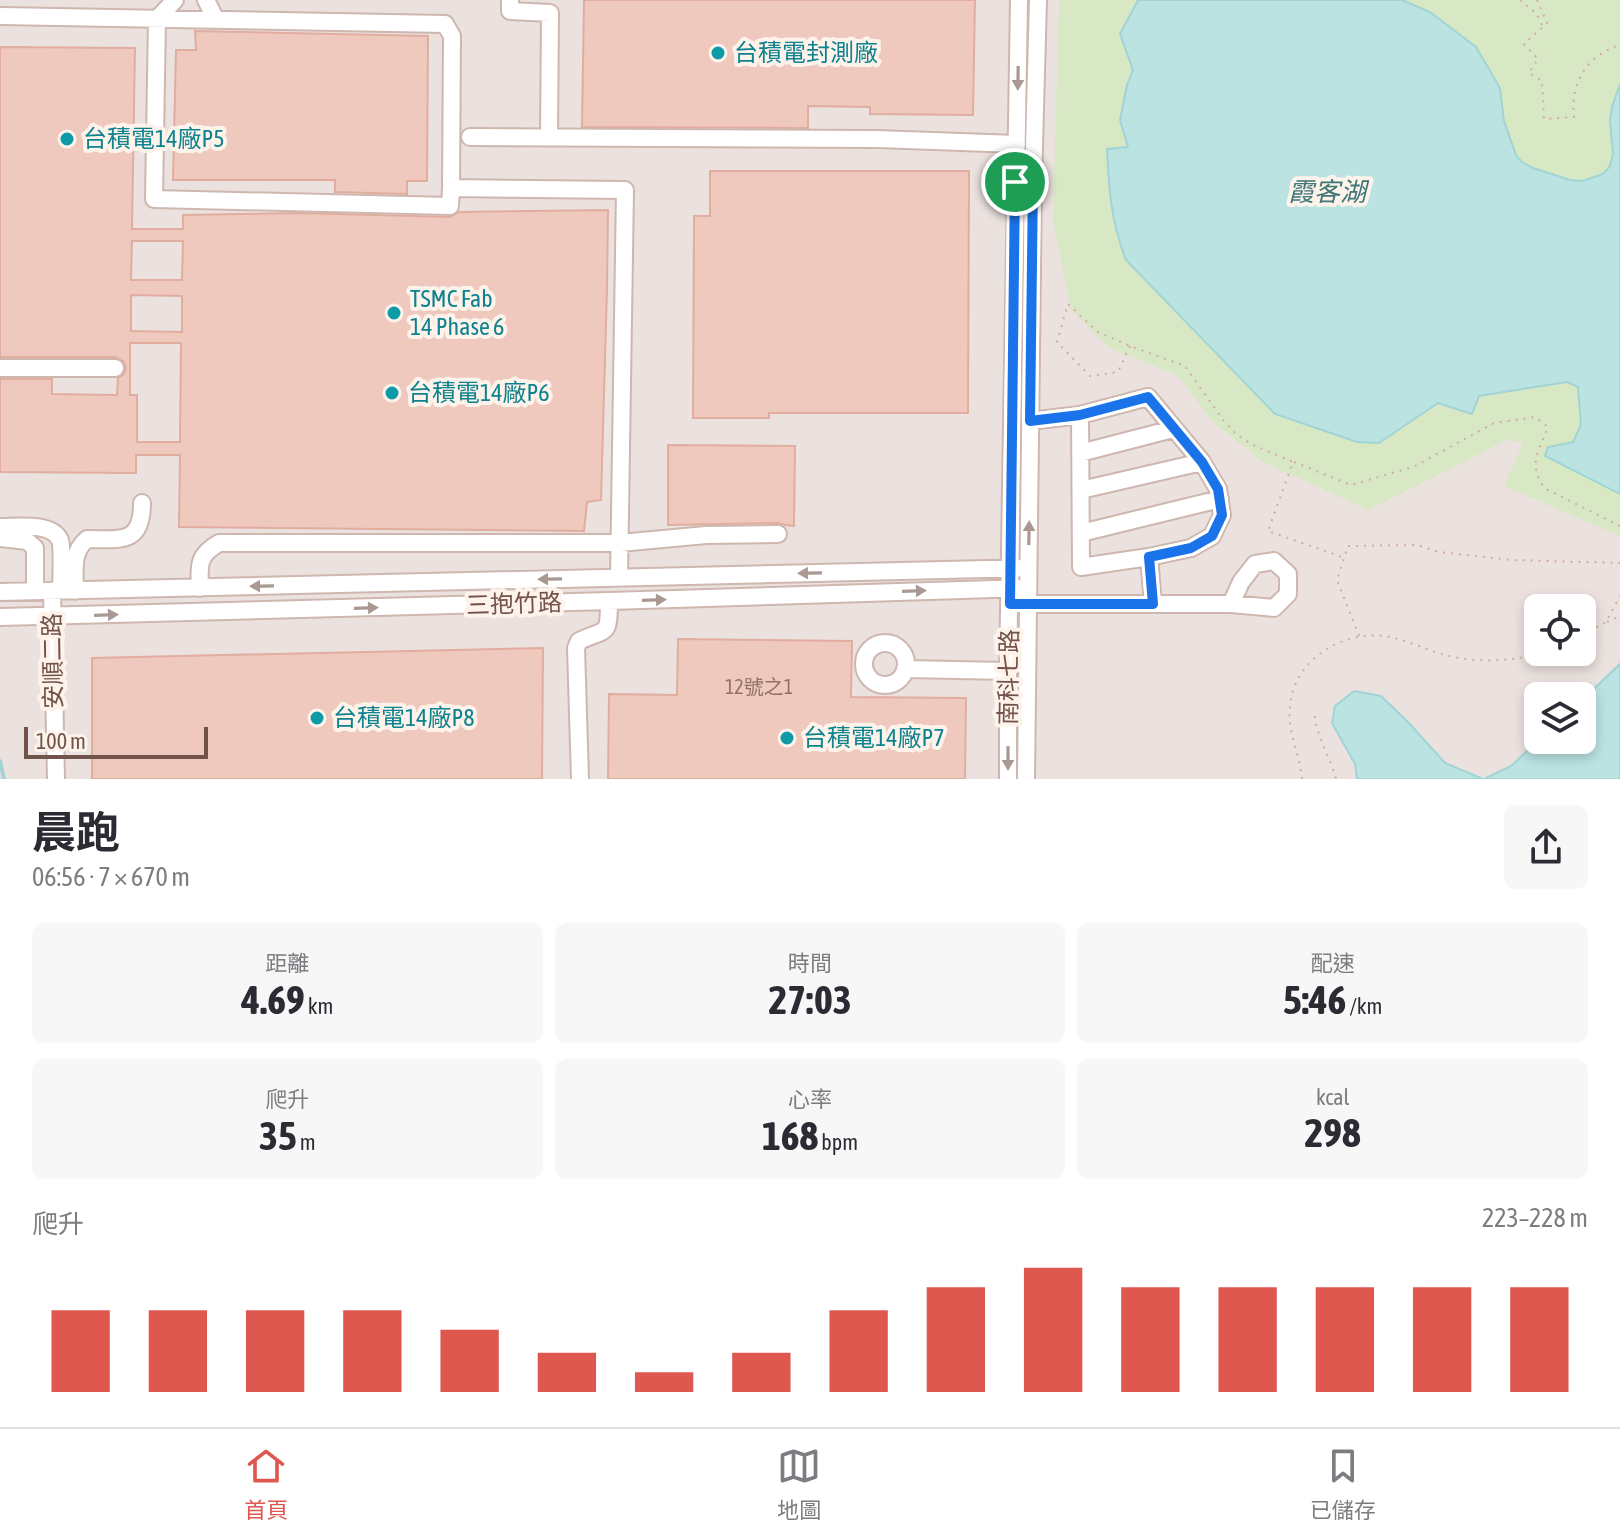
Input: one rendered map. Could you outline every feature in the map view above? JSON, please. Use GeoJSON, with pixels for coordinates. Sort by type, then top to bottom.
{"type":"FeatureCollection","features":[{"type":"Feature","properties":{"kind":"street"},"geometry":{"type":"LineString","coordinates":[[0,16],[157,19],[445,24],[452,36],[450,206],[154,199],[157,19],[175,0]]}},
{"type":"Feature","properties":{"kind":"street"},"geometry":{"type":"LineString","coordinates":[[206,0],[216,20]]}},
{"type":"Feature","properties":{"kind":"street"},"geometry":{"type":"LineString","coordinates":[[510,0],[510,11],[550,13],[549,137]]}},
{"type":"Feature","properties":{"kind":"street","name":"南科七路"},"geometry":{"type":"LineString","coordinates":[[1019,0],[1015,182],[1020,568],[1028,596],[1026,779]]}},
{"type":"Feature","properties":{"kind":"street","name":"南科七路"},"geometry":{"type":"LineString","coordinates":[[1008,779],[1010,596],[1020,568],[1030,421],[1038,0]]}},
{"type":"Feature","properties":{"kind":"street"},"geometry":{"type":"LineString","coordinates":[[470,137],[877,139],[1017,144]]}},
{"type":"Feature","properties":{"kind":"street"},"geometry":{"type":"LineString","coordinates":[[1015,182],[1033,182]]}},
{"type":"Feature","properties":{"kind":"street"},"geometry":{"type":"LineString","coordinates":[[451,188],[625,190],[619,578]]}},
{"type":"Feature","properties":{"kind":"street"},"geometry":{"type":"LineString","coordinates":[[0,368],[115,368]]}},
{"type":"Feature","properties":{"kind":"street"},"geometry":{"type":"LineString","coordinates":[[1030,421],[1080,415],[1148,397],[1202,462],[1218,489],[1222,515],[1212,536],[1191,548],[1081,567],[1080,415]]}},
{"type":"Feature","properties":{"kind":"street"},"geometry":{"type":"LineString","coordinates":[[1080,453],[1173,429]]}},
{"type":"Feature","properties":{"kind":"street"},"geometry":{"type":"LineString","coordinates":[[1081,490],[1202,462]]}},
{"type":"Feature","properties":{"kind":"street"},"geometry":{"type":"LineString","coordinates":[[1081,533],[1220,499]]}},
{"type":"Feature","properties":{"kind":"street"},"geometry":{"type":"LineString","coordinates":[[54,591],[79,546],[87,539],[125,539],[139,529],[142,503]]}},
{"type":"Feature","properties":{"kind":"street"},"geometry":{"type":"LineString","coordinates":[[0,527],[38,526],[53,531],[60,540],[54,591]]}},
{"type":"Feature","properties":{"kind":"street"},"geometry":{"type":"LineString","coordinates":[[200,588],[199,566],[205,551],[219,543],[620,543],[706,535],[778,534]]}},
{"type":"Feature","properties":{"kind":"street"},"geometry":{"type":"LineString","coordinates":[[0,538],[27,541],[35,548],[54,591]]}},
{"type":"Feature","properties":{"kind":"street"},"geometry":{"type":"LineString","coordinates":[[1149,557],[1153,604]]}},
{"type":"Feature","properties":{"kind":"street","name":"三抱竹路"},"geometry":{"type":"LineString","coordinates":[[0,592],[1020,568]]}},
{"type":"Feature","properties":{"kind":"street","name":"安順二路"},"geometry":{"type":"LineString","coordinates":[[54,591],[56,779]]}},
{"type":"Feature","properties":{"kind":"street","name":"三抱竹路"},"geometry":{"type":"LineString","coordinates":[[0,617],[609,601],[1010,596],[1153,604],[1231,604]]}},
{"type":"Feature","properties":{"kind":"street"},"geometry":{"type":"LineString","coordinates":[[580,779],[576,648],[579,641],[606,630],[609,601]]}},
{"type":"Feature","properties":{"kind":"street"},"geometry":{"type":"LineString","coordinates":[[905,669],[1008,671]]}},
{"type":"Feature","properties":{"kind":"path"},"geometry":{"type":"LineString","coordinates":[[1520,0],[1536,13],[1542,26]]}},
{"type":"Feature","properties":{"kind":"path"},"geometry":{"type":"LineString","coordinates":[[1537,0],[1547,23],[1524,44],[1538,59],[1529,73],[1542,81],[1544,119],[1574,117],[1573,95],[1580,77],[1601,53],[1620,45]]}},
{"type":"Feature","properties":{"kind":"path"},"geometry":{"type":"LineString","coordinates":[[1130,346],[1118,372],[1090,376],[1057,342],[1068,304],[1098,332],[1185,366],[1216,411],[1236,434],[1251,444],[1351,485],[1413,467],[1494,423],[1535,417],[1548,427],[1534,467],[1544,488],[1620,526]]}},
{"type":"Feature","properties":{"kind":"path"},"geometry":{"type":"LineString","coordinates":[[1293,462],[1268,531],[1345,558]]}},
{"type":"Feature","properties":{"kind":"path"},"geometry":{"type":"LineString","coordinates":[[1360,637],[1337,580],[1348,546],[1417,545],[1439,552],[1511,560],[1620,563]]}},
{"type":"Feature","properties":{"kind":"path"},"geometry":{"type":"LineString","coordinates":[[1606,622],[1620,596]]}},
{"type":"Feature","properties":{"kind":"path"},"geometry":{"type":"LineString","coordinates":[[1596,627],[1620,616]]}},
{"type":"Feature","properties":{"kind":"path"},"geometry":{"type":"LineString","coordinates":[[1302,779],[1290,729],[1293,690],[1316,656],[1336,643],[1360,637],[1385,636],[1474,660],[1524,658]]}},
{"type":"Feature","properties":{"kind":"path"},"geometry":{"type":"LineString","coordinates":[[1315,716],[1336,779]]}},
{"type":"Feature","properties":{"kind":"shaded area"},"geometry":{"type":"Polygon","coordinates":[[[0,0],[1620,0],[1620,779],[0,779],[0,0]]]}},
{"type":"Feature","properties":{"kind":"green space","name":"霞客湖"},"geometry":{"type":"Polygon","coordinates":[[[1059,0],[1620,0],[1620,536],[1504,486],[1523,444],[1508,439],[1369,510],[1263,462],[1213,422],[1178,376],[1108,347],[1071,310],[1053,221],[1059,0]]]}},
{"type":"Feature","properties":{"kind":"water","name":"霞客湖"},"geometry":{"type":"Polygon","coordinates":[[[1138,0],[1402,0],[1430,12],[1476,47],[1500,88],[1504,121],[1516,155],[1522,162],[1570,180],[1583,181],[1603,174],[1610,166],[1613,154],[1610,121],[1620,84],[1620,494],[1545,456],[1548,447],[1573,442],[1581,425],[1578,387],[1567,382],[1479,396],[1472,414],[1438,403],[1379,443],[1357,442],[1275,414],[1126,260],[1121,246],[1112,206],[1107,149],[1128,147],[1120,120],[1133,70],[1120,34],[1138,0]]]}},
{"type":"Feature","properties":{"kind":"water"},"geometry":{"type":"Polygon","coordinates":[[[1620,664],[1620,779],[1484,779],[1511,766],[1524,754],[1596,754],[1596,687],[1620,664]]]}},
{"type":"Feature","properties":{"kind":"water"},"geometry":{"type":"Polygon","coordinates":[[[1354,691],[1381,696],[1445,763],[1483,779],[1357,779],[1355,764],[1332,723],[1335,706],[1354,691]]]}},
{"type":"Feature","properties":{"kind":"building","name":"台積電封測廠"},"geometry":{"type":"Polygon","coordinates":[[[584,0],[975,0],[973,115],[870,114],[870,107],[808,106],[808,128],[582,127],[584,0]]]}},
{"type":"Feature","properties":{"kind":"building"},"geometry":{"type":"Polygon","coordinates":[[[195,31],[428,36],[427,181],[407,181],[407,194],[335,192],[335,180],[173,180],[176,50],[196,50],[195,31]]]}},
{"type":"Feature","properties":{"kind":"building","name":"台積電14廠P6"},"geometry":{"type":"Polygon","coordinates":[[[0,47],[135,48],[132,229],[183,229],[183,215],[299,213],[450,217],[459,212],[608,210],[601,500],[587,502],[584,531],[179,527],[180,455],[136,455],[136,473],[0,472],[0,379],[52,379],[52,394],[117,395],[118,378],[126,369],[124,362],[115,357],[0,357],[0,47]],[[132,241],[131,280],[182,280],[183,241],[132,241]],[[131,295],[131,331],[182,332],[182,296],[131,295]],[[130,343],[130,395],[137,395],[137,442],[180,442],[181,343],[130,343]]]}},
{"type":"Feature","properties":{"kind":"building"},"geometry":{"type":"Polygon","coordinates":[[[710,171],[969,171],[968,413],[769,413],[769,418],[693,418],[694,216],[710,216],[710,171]]]}},
{"type":"Feature","properties":{"kind":"building"},"geometry":{"type":"Polygon","coordinates":[[[668,445],[795,446],[794,526],[778,523],[668,525],[668,445]]]}},
{"type":"Feature","properties":{"kind":"building","name":"台積電14廠P7"},"geometry":{"type":"Polygon","coordinates":[[[678,639],[852,641],[851,697],[966,698],[965,779],[608,779],[609,694],[677,695],[678,639]]]}},
{"type":"Feature","properties":{"kind":"building","name":"台積電14廠P8"},"geometry":{"type":"Polygon","coordinates":[[[543,648],[542,779],[92,779],[92,658],[543,648]]]}},
{"type":"Feature","properties":{"kind":"waterway"},"geometry":{"type":"LineString","coordinates":[[0,761],[4,779]]}},
{"type":"Feature","properties":{"kind":"place","name":"台積電封測廠"},"geometry":{"type":"Point","coordinates":[718,53]}},
{"type":"Feature","properties":{"kind":"place","name":"台積電14廠P5"},"geometry":{"type":"Point","coordinates":[67,139]}},
{"type":"Feature","properties":{"kind":"place","name":"TSMC Fab 14 Phase 6"},"geometry":{"type":"Point","coordinates":[394,313]}},
{"type":"Feature","properties":{"kind":"place","name":"台積電14廠P6"},"geometry":{"type":"Point","coordinates":[392,393]}},
{"type":"Feature","properties":{"kind":"place","name":"台積電14廠P8"},"geometry":{"type":"Point","coordinates":[317,718]}},
{"type":"Feature","properties":{"kind":"place","name":"台積電14廠P7"},"geometry":{"type":"Point","coordinates":[787,738]}},
{"type":"Feature","properties":{"kind":"route"},"geometry":{"type":"LineString","coordinates":[[1015,182],[1033,182],[1030,421],[1080,415],[1148,397],[1202,462],[1218,489],[1222,515],[1212,536],[1191,548],[1149,557],[1153,604],[1010,604],[1015,182]]}}]}
